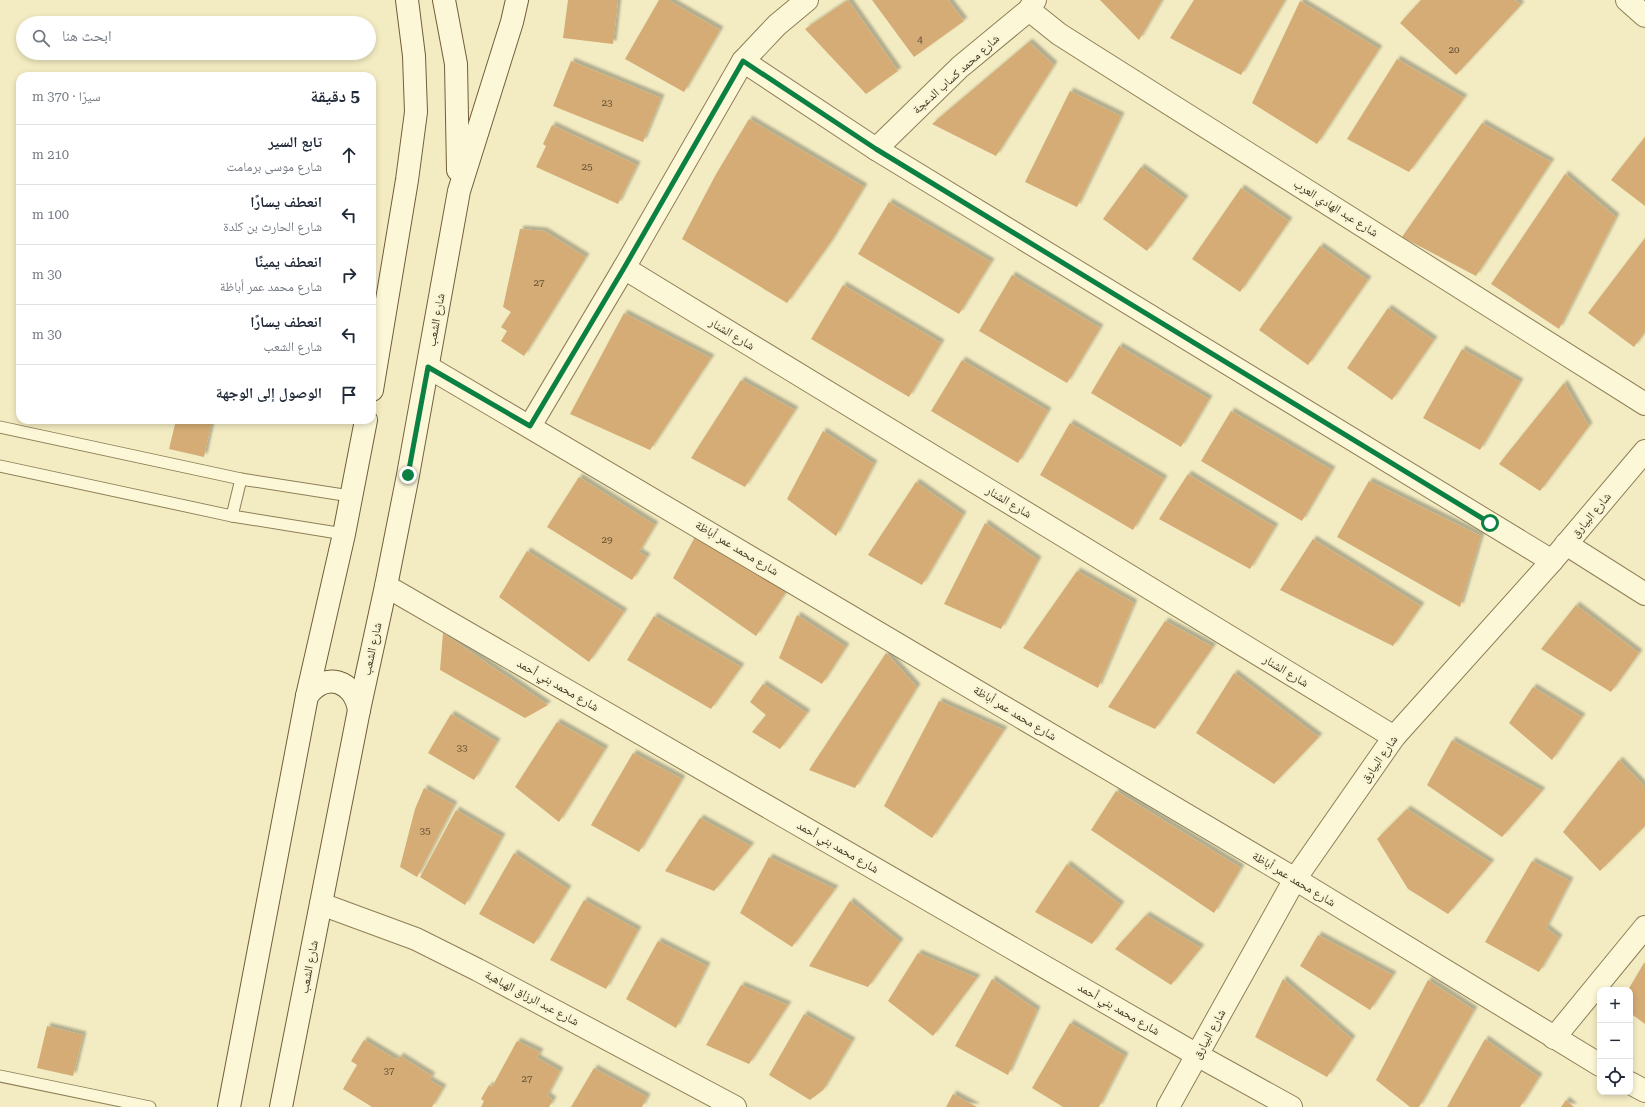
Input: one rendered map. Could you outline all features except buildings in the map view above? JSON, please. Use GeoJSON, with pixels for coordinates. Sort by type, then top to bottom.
{"type":"FeatureCollection","features":[{"type":"Feature","properties":{"kind":"street"},"geometry":{"type":"LineString","coordinates":[[376,366],[407,180],[416,112],[414,56],[407,0]]}},
{"type":"Feature","properties":{"kind":"street","name":"شارع الشعب"},"geometry":{"type":"LineString","coordinates":[[444,0],[456,64],[458,191]]}},
{"type":"Feature","properties":{"kind":"street","name":"شارع الشعب"},"geometry":{"type":"LineString","coordinates":[[281,1107],[359,710],[386,586],[428,367],[458,191],[512,22],[517,0]]}},
{"type":"Feature","properties":{"kind":"street"},"geometry":{"type":"LineString","coordinates":[[530,426],[624,268],[743,61],[777,25],[807,0]]}},
{"type":"Feature","properties":{"kind":"street"},"geometry":{"type":"LineString","coordinates":[[1627,0],[1645,16]]}},
{"type":"Feature","properties":{"kind":"street","name":"شارع محمد كساب الدعجة"},"geometry":{"type":"LineString","coordinates":[[876,149],[960,67],[1032,5]]}},
{"type":"Feature","properties":{"kind":"street","name":"شارع عبد الهادي العرب"},"geometry":{"type":"LineString","coordinates":[[1032,5],[1059,34],[1645,404]]}},
{"type":"Feature","properties":{"kind":"street"},"geometry":{"type":"LineString","coordinates":[[743,61],[876,149],[1552,561]]}},
{"type":"Feature","properties":{"kind":"street","name":"شارع الشنار"},"geometry":{"type":"LineString","coordinates":[[624,268],[1394,736]]}},
{"type":"Feature","properties":{"kind":"street","name":"شارع محمد عمر أباظة"},"geometry":{"type":"LineString","coordinates":[[428,367],[1296,879],[1597,1063]]}},
{"type":"Feature","properties":{"kind":"street"},"geometry":{"type":"LineString","coordinates":[[229,1107],[307,696],[344,534],[350,496],[365,424]]}},
{"type":"Feature","properties":{"kind":"street","name":"شارع البيارق"},"geometry":{"type":"LineString","coordinates":[[1168,1107],[1296,879],[1394,736],[1552,561],[1645,451]]}},
{"type":"Feature","properties":{"kind":"street"},"geometry":{"type":"LineString","coordinates":[[1566,544],[1645,594]]}},
{"type":"Feature","properties":{"kind":"street","name":"شارع محمد بني أحمد"},"geometry":{"type":"LineString","coordinates":[[386,586],[1290,1107]]}},
{"type":"Feature","properties":{"kind":"street"},"geometry":{"type":"LineString","coordinates":[[307,696],[320,684],[338,682],[347,686],[353,692],[358,700],[359,710]]}},
{"type":"Feature","properties":{"kind":"street","name":"شارع عبد الرزاق الهباهبة"},"geometry":{"type":"LineString","coordinates":[[322,904],[416,939],[478,970],[735,1107]]}},
{"type":"Feature","properties":{"kind":"street"},"geometry":{"type":"LineString","coordinates":[[1554,1038],[1645,927]]}},
{"type":"Feature","properties":{"kind":"street"},"geometry":{"type":"LineString","coordinates":[[1633,1085],[1645,1091]]}},
{"type":"Feature","properties":{"kind":"lane"},"geometry":{"type":"LineString","coordinates":[[0,427],[240,478],[350,496]]}},
{"type":"Feature","properties":{"kind":"lane"},"geometry":{"type":"LineString","coordinates":[[0,466],[232,516],[344,534]]}},
{"type":"Feature","properties":{"kind":"lane"},"geometry":{"type":"LineString","coordinates":[[232,516],[240,478]]}},
{"type":"Feature","properties":{"kind":"lane"},"geometry":{"type":"LineString","coordinates":[[0,1076],[120,1104],[150,1107]]}},
{"type":"Feature","properties":{"kind":"route"},"geometry":{"type":"LineString","coordinates":[[408,475],[428,367],[530,426],[624,268],[743,61],[876,149],[1490,523]]}}]}
